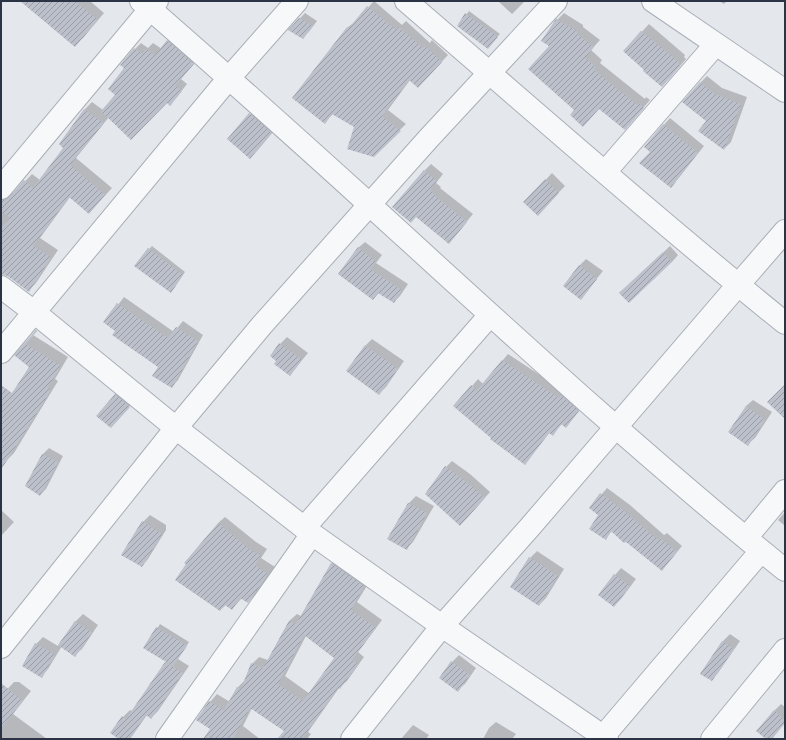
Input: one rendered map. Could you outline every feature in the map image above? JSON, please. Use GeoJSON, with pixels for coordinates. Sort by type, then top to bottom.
{"type":"FeatureCollection","features":[{"type":"Feature","properties":{"kind":"street"},"geometry":{"type":"LineString","coordinates":[[1,352],[230,78],[297,1]]}},
{"type":"Feature","properties":{"kind":"street"},"geometry":{"type":"LineString","coordinates":[[406,1],[605,172],[785,323]]}},
{"type":"Feature","properties":{"kind":"street"},"geometry":{"type":"LineString","coordinates":[[1,647],[176,428],[262,325],[489,72],[556,1]]}},
{"type":"Feature","properties":{"kind":"street"},"geometry":{"type":"LineString","coordinates":[[653,1],[785,92]]}},
{"type":"Feature","properties":{"kind":"street"},"geometry":{"type":"LineString","coordinates":[[1,188],[149,4],[616,428],[785,570]]}},
{"type":"Feature","properties":{"kind":"street"},"geometry":{"type":"LineString","coordinates":[[605,172],[716,44]]}},
{"type":"Feature","properties":{"kind":"street"},"geometry":{"type":"LineString","coordinates":[[352,739],[442,626],[616,428],[785,231]]}},
{"type":"Feature","properties":{"kind":"street"},"geometry":{"type":"LineString","coordinates":[[1,287],[34,312],[176,428],[308,531],[604,738],[754,544],[785,491]]}},
{"type":"Feature","properties":{"kind":"street"},"geometry":{"type":"LineString","coordinates":[[167,739],[206,686],[308,531],[490,315]]}},
{"type":"Feature","properties":{"kind":"street"},"geometry":{"type":"LineString","coordinates":[[712,739],[785,650]]}},
{"type":"Feature","properties":{"kind":"building"},"geometry":{"type":"Polygon","coordinates":[[[20,1],[75,1],[98,20],[75,47],[20,1]]]}},
{"type":"Feature","properties":{"kind":"building"},"geometry":{"type":"Polygon","coordinates":[[[367,6],[396,30],[399,27],[423,48],[425,46],[442,62],[418,88],[409,80],[382,116],[401,131],[374,157],[347,149],[354,127],[332,114],[325,124],[292,98],[347,27],[349,28],[367,6]]]}},
{"type":"Feature","properties":{"kind":"building"},"geometry":{"type":"Polygon","coordinates":[[[465,13],[498,37],[488,49],[457,26],[465,13]]]}},
{"type":"Feature","properties":{"kind":"building"},"geometry":{"type":"Polygon","coordinates":[[[299,18],[313,26],[303,39],[288,30],[299,18]]]}},
{"type":"Feature","properties":{"kind":"building"},"geometry":{"type":"Polygon","coordinates":[[[556,19],[578,32],[577,34],[594,47],[585,58],[596,67],[594,70],[637,105],[639,103],[644,108],[625,130],[599,109],[583,127],[570,115],[574,110],[528,69],[549,46],[541,41],[556,19]]]}},
{"type":"Feature","properties":{"kind":"building"},"geometry":{"type":"Polygon","coordinates":[[[641,31],[679,62],[678,64],[680,66],[662,87],[623,51],[641,31]]]}},
{"type":"Feature","properties":{"kind":"building"},"geometry":{"type":"Polygon","coordinates":[[[167,40],[194,64],[175,86],[182,91],[170,106],[167,103],[131,140],[101,111],[115,95],[108,89],[124,68],[120,65],[134,48],[142,54],[146,49],[155,55],[167,40]]]}},
{"type":"Feature","properties":{"kind":"building"},"geometry":{"type":"Polygon","coordinates":[[[700,82],[715,94],[741,104],[724,150],[698,131],[706,121],[682,102],[700,82]]]}},
{"type":"Feature","properties":{"kind":"building"},"geometry":{"type":"Polygon","coordinates":[[[84,109],[104,123],[70,165],[105,195],[89,214],[69,197],[33,246],[51,257],[29,292],[1,273],[1,228],[10,218],[1,211],[1,200],[6,200],[24,180],[33,188],[63,148],[59,144],[84,109]]]}},
{"type":"Feature","properties":{"kind":"building"},"geometry":{"type":"Polygon","coordinates":[[[249,113],[272,133],[250,159],[227,139],[249,113]]]}},
{"type":"Feature","properties":{"kind":"building"},"geometry":{"type":"Polygon","coordinates":[[[663,124],[698,153],[671,188],[639,163],[650,152],[644,147],[663,124]]]}},
{"type":"Feature","properties":{"kind":"building"},"geometry":{"type":"Polygon","coordinates":[[[424,170],[437,181],[430,190],[434,195],[467,222],[449,244],[416,217],[411,223],[392,207],[424,170]]]}},
{"type":"Feature","properties":{"kind":"building"},"geometry":{"type":"Polygon","coordinates":[[[545,179],[559,193],[538,216],[523,202],[545,179]]]}},
{"type":"Feature","properties":{"kind":"building"},"geometry":{"type":"Polygon","coordinates":[[[358,247],[376,262],[370,269],[402,290],[394,303],[378,293],[373,300],[338,274],[358,247]]]}},
{"type":"Feature","properties":{"kind":"building"},"geometry":{"type":"Polygon","coordinates":[[[148,248],[183,275],[171,293],[134,266],[148,248]]]}},
{"type":"Feature","properties":{"kind":"building"},"geometry":{"type":"Polygon","coordinates":[[[663,252],[672,262],[629,303],[619,293],[663,252]]]}},
{"type":"Feature","properties":{"kind":"building"},"geometry":{"type":"Polygon","coordinates":[[[579,265],[597,279],[581,300],[563,286],[579,265]]]}},
{"type":"Feature","properties":{"kind":"building"},"geometry":{"type":"Polygon","coordinates":[[[117,303],[168,338],[176,327],[198,341],[172,388],[152,376],[158,367],[112,335],[115,331],[103,322],[117,303]]]}},
{"type":"Feature","properties":{"kind":"building"},"geometry":{"type":"Polygon","coordinates":[[[36,330],[37,331],[26,344],[61,366],[48,387],[51,390],[1,470],[1,385],[12,393],[29,367],[14,355],[36,330]]]}},
{"type":"Feature","properties":{"kind":"building"},"geometry":{"type":"Polygon","coordinates":[[[279,343],[302,360],[290,376],[274,364],[276,361],[270,356],[279,343]]]}},
{"type":"Feature","properties":{"kind":"building"},"geometry":{"type":"Polygon","coordinates":[[[365,345],[398,369],[379,395],[346,371],[365,345]]]}},
{"type":"Feature","properties":{"kind":"building"},"geometry":{"type":"Polygon","coordinates":[[[502,360],[559,398],[561,395],[579,411],[566,428],[561,424],[553,436],[549,433],[525,465],[490,439],[491,438],[453,406],[471,385],[477,390],[502,360]]]}},
{"type":"Feature","properties":{"kind":"building"},"geometry":{"type":"Polygon","coordinates":[[[785,384],[785,419],[767,402],[785,384]]]}},
{"type":"Feature","properties":{"kind":"building"},"geometry":{"type":"Polygon","coordinates":[[[115,394],[130,407],[111,428],[96,416],[115,394]]]}},
{"type":"Feature","properties":{"kind":"building"},"geometry":{"type":"Polygon","coordinates":[[[746,406],[765,420],[748,446],[728,432],[746,406]]]}},
{"type":"Feature","properties":{"kind":"building"},"geometry":{"type":"Polygon","coordinates":[[[42,454],[58,462],[40,496],[25,486],[42,454]]]}},
{"type":"Feature","properties":{"kind":"building"},"geometry":{"type":"Polygon","coordinates":[[[445,466],[485,498],[460,526],[425,494],[445,466]]]}},
{"type":"Feature","properties":{"kind":"building"},"geometry":{"type":"Polygon","coordinates":[[[600,493],[658,540],[660,538],[677,552],[662,571],[626,542],[624,543],[611,531],[606,540],[589,529],[598,515],[589,508],[600,493]]]}},
{"type":"Feature","properties":{"kind":"building"},"geometry":{"type":"Polygon","coordinates":[[[408,503],[427,513],[407,550],[387,539],[408,503]]]}},
{"type":"Feature","properties":{"kind":"building"},"geometry":{"type":"Polygon","coordinates":[[[142,521],[162,534],[142,567],[121,555],[142,521]]]}},
{"type":"Feature","properties":{"kind":"building"},"geometry":{"type":"Polygon","coordinates":[[[218,523],[249,549],[261,556],[255,565],[268,574],[248,603],[240,598],[232,610],[225,605],[220,611],[175,580],[186,564],[184,563],[218,523]]]}},
{"type":"Feature","properties":{"kind":"building"},"geometry":{"type":"Polygon","coordinates":[[[529,557],[558,576],[539,606],[510,587],[529,557]]]}},
{"type":"Feature","properties":{"kind":"building"},"geometry":{"type":"Polygon","coordinates":[[[331,563],[364,586],[351,610],[376,628],[352,660],[358,664],[340,689],[338,688],[302,739],[277,739],[284,731],[250,708],[233,739],[203,739],[210,729],[196,720],[209,701],[224,710],[237,687],[241,689],[251,663],[263,668],[289,621],[296,624],[331,563]],[[304,635],[278,684],[303,701],[334,658],[304,635]]]}},
{"type":"Feature","properties":{"kind":"building"},"geometry":{"type":"Polygon","coordinates":[[[614,574],[630,586],[614,607],[598,595],[614,574]]]}},
{"type":"Feature","properties":{"kind":"building"},"geometry":{"type":"Polygon","coordinates":[[[75,621],[92,633],[75,657],[58,645],[75,621]]]}},
{"type":"Feature","properties":{"kind":"building"},"geometry":{"type":"Polygon","coordinates":[[[156,627],[187,646],[173,666],[143,648],[156,627]]]}},
{"type":"Feature","properties":{"kind":"building"},"geometry":{"type":"Polygon","coordinates":[[[722,641],[734,649],[712,681],[700,674],[722,641]]]}},
{"type":"Feature","properties":{"kind":"building"},"geometry":{"type":"Polygon","coordinates":[[[35,643],[55,655],[42,678],[22,666],[35,643]]]}},
{"type":"Feature","properties":{"kind":"building"},"geometry":{"type":"Polygon","coordinates":[[[451,661],[470,675],[458,692],[439,678],[451,661]]]}},
{"type":"Feature","properties":{"kind":"building"},"geometry":{"type":"Polygon","coordinates":[[[165,662],[183,673],[151,719],[146,715],[130,739],[119,739],[110,733],[122,716],[126,719],[165,662]]]}},
{"type":"Feature","properties":{"kind":"building"},"geometry":{"type":"Polygon","coordinates":[[[1,683],[23,701],[1,728],[1,683]]]}},
{"type":"Feature","properties":{"kind":"building"},"geometry":{"type":"Polygon","coordinates":[[[774,710],[785,720],[785,723],[772,739],[766,739],[756,731],[774,710]]]}}]}
